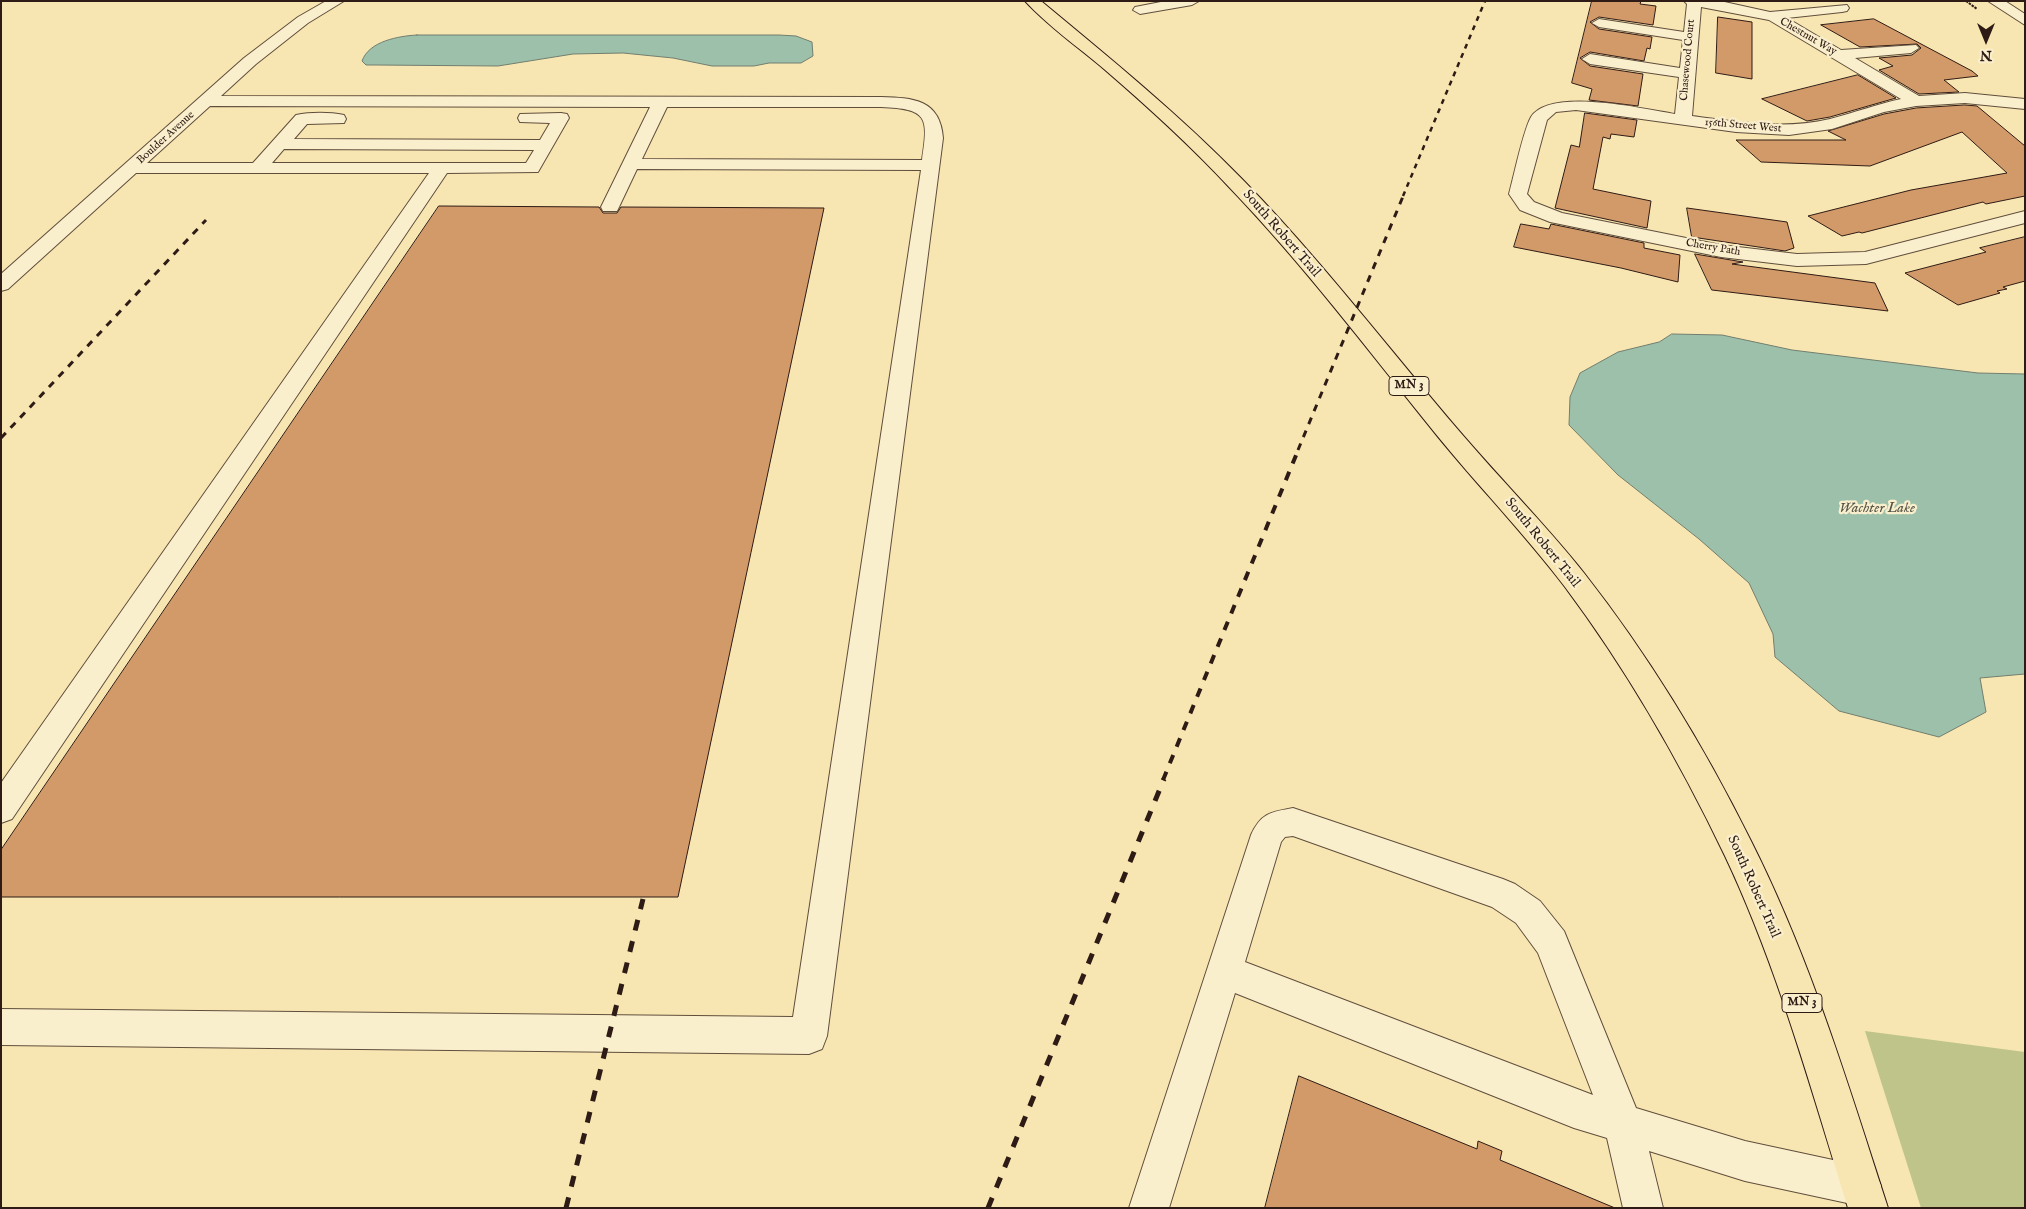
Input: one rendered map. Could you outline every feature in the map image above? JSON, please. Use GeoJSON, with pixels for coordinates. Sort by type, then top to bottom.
{"type":"FeatureCollection","features":[{"type":"Feature","properties":{"kind":"main road","name":"South Robert Trail"},"geometry":{"type":"LineString","coordinates":[[1032,1],[1157,106],[1239,186],[1357,322],[1456,442],[1542,540],[1591,602],[1687,754],[1757,888],[1798,992],[1864,1197]]}},
{"type":"Feature","properties":{"kind":"street","name":"Boulder Avenue"},"geometry":{"type":"LineString","coordinates":[[1,285],[250,61],[303,20],[337,1]]}},
{"type":"Feature","properties":{"kind":"street"},"geometry":{"type":"LineString","coordinates":[[1140,10],[1192,1]]}},
{"type":"Feature","properties":{"kind":"street","name":"Chestnut Way"},"geometry":{"type":"LineString","coordinates":[[1693,1],[1742,8],[1770,16],[1916,100]]}},
{"type":"Feature","properties":{"kind":"street","name":"Chasewood Court"},"geometry":{"type":"LineString","coordinates":[[1682,120],[1693,1]]}},
{"type":"Feature","properties":{"kind":"street"},"geometry":{"type":"LineString","coordinates":[[1995,1],[2025,21]]}},
{"type":"Feature","properties":{"kind":"street"},"geometry":{"type":"LineString","coordinates":[[1770,16],[1842,8]]}},
{"type":"Feature","properties":{"kind":"street"},"geometry":{"type":"LineString","coordinates":[[1599,23],[1690,37]]}},
{"type":"Feature","properties":{"kind":"street"},"geometry":{"type":"LineString","coordinates":[[1839,55],[1911,48]]}},
{"type":"Feature","properties":{"kind":"street"},"geometry":{"type":"LineString","coordinates":[[1590,59],[1687,74]]}},
{"type":"Feature","properties":{"kind":"street","name":"156th Street West"},"geometry":{"type":"LineString","coordinates":[[1566,105],[1596,106],[1682,120],[1755,129],[1805,128],[1832,124],[1880,108],[1916,100],[1965,98],[2025,103]]}},
{"type":"Feature","properties":{"kind":"street"},"geometry":{"type":"LineString","coordinates":[[1,1027],[809,1036],[930,165],[935,125],[931,116],[917,106],[881,102],[208,100]]}},
{"type":"Feature","properties":{"kind":"street"},"geometry":{"type":"LineString","coordinates":[[610,207],[661,102]]}},
{"type":"Feature","properties":{"kind":"street"},"geometry":{"type":"LineString","coordinates":[[2006,102],[2025,121]]}},
{"type":"Feature","properties":{"kind":"street","name":"Cherry Path"},"geometry":{"type":"LineString","coordinates":[[1566,105],[1550,108],[1541,114],[1518,194],[1527,206],[1557,218],[1721,251],[1772,258],[1822,261],[1866,258],[2025,217]]}},
{"type":"Feature","properties":{"kind":"street"},"geometry":{"type":"LineString","coordinates":[[133,168],[532,168],[560,118],[492,118]]}},
{"type":"Feature","properties":{"kind":"street"},"geometry":{"type":"LineString","coordinates":[[258,168],[302,119],[357,119]]}},
{"type":"Feature","properties":{"kind":"street"},"geometry":{"type":"LineString","coordinates":[[366,168],[398,125]]}},
{"type":"Feature","properties":{"kind":"street"},"geometry":{"type":"LineString","coordinates":[[279,144],[545,145]]}},
{"type":"Feature","properties":{"kind":"street"},"geometry":{"type":"LineString","coordinates":[[630,164],[930,165]]}},
{"type":"Feature","properties":{"kind":"street"},"geometry":{"type":"LineString","coordinates":[[1,809],[442,168]]}},
{"type":"Feature","properties":{"kind":"street"},"geometry":{"type":"LineString","coordinates":[[1149,1208],[1267,835],[1276,824],[1293,822],[1503,896],[1528,912],[1552,944],[1623,1124],[1643,1208]]}},
{"type":"Feature","properties":{"kind":"street"},"geometry":{"type":"LineString","coordinates":[[1224,971],[1574,1109],[1864,1197]]}},
{"type":"Feature","properties":{"kind":"green space"},"geometry":{"type":"Polygon","coordinates":[[[1865,1031],[2025,1052],[2025,1208],[1921,1208],[1865,1031]]]}},
{"type":"Feature","properties":{"kind":"water"},"geometry":{"type":"Polygon","coordinates":[[[417,35],[779,35],[796,36],[812,42],[813,56],[801,63],[769,63],[754,66],[712,66],[673,58],[623,53],[573,54],[498,66],[366,65],[362,61],[366,54],[378,44],[394,38],[417,35]]]}},
{"type":"Feature","properties":{"kind":"water","name":"Wachter Lake"},"geometry":{"type":"Polygon","coordinates":[[[1672,334],[1722,335],[1792,350],[1978,373],[2025,374],[2025,674],[1980,678],[1986,712],[1939,737],[1839,711],[1775,657],[1773,634],[1749,583],[1699,539],[1618,475],[1569,425],[1570,397],[1580,373],[1618,352],[1659,342],[1672,334]]]}},
{"type":"Feature","properties":{"kind":"building"},"geometry":{"type":"Polygon","coordinates":[[[1592,1],[1641,1],[1640,4],[1656,6],[1653,25],[1599,17],[1590,22],[1599,29],[1652,37],[1650,49],[1647,48],[1644,61],[1590,52],[1580,58],[1590,66],[1643,74],[1638,106],[1589,100],[1592,89],[1572,83],[1592,1]]]}},
{"type":"Feature","properties":{"kind":"building"},"geometry":{"type":"Polygon","coordinates":[[[1718,17],[1752,22],[1752,79],[1716,73],[1718,17]]]}},
{"type":"Feature","properties":{"kind":"building"},"geometry":{"type":"Polygon","coordinates":[[[1874,19],[1972,71],[1978,76],[1944,80],[1959,92],[1919,94],[1879,70],[1893,66],[1879,58],[1912,55],[1921,48],[1917,44],[1860,47],[1821,25],[1874,19]]]}},
{"type":"Feature","properties":{"kind":"building"},"geometry":{"type":"Polygon","coordinates":[[[1858,75],[1896,98],[1830,117],[1807,121],[1762,99],[1858,75]]]}},
{"type":"Feature","properties":{"kind":"building"},"geometry":{"type":"Polygon","coordinates":[[[1977,106],[2025,146],[2025,196],[1986,204],[1983,202],[1862,233],[1842,236],[1808,216],[1911,190],[2007,173],[1962,132],[1870,166],[1761,162],[1736,140],[1846,140],[1828,131],[1884,114],[1916,108],[1977,106]]]}},
{"type":"Feature","properties":{"kind":"building"},"geometry":{"type":"Polygon","coordinates":[[[1585,113],[1637,120],[1634,137],[1611,134],[1610,139],[1603,137],[1593,189],[1651,201],[1647,228],[1555,208],[1571,145],[1579,147],[1585,113]]]}},
{"type":"Feature","properties":{"kind":"building"},"geometry":{"type":"Polygon","coordinates":[[[439,206],[599,207],[603,213],[617,213],[621,207],[824,208],[678,897],[1,897],[1,850],[439,206]]]}},
{"type":"Feature","properties":{"kind":"building"},"geometry":{"type":"Polygon","coordinates":[[[1687,208],[1787,222],[1794,248],[1785,251],[1692,237],[1687,208]]]}},
{"type":"Feature","properties":{"kind":"building"},"geometry":{"type":"Polygon","coordinates":[[[1521,224],[1549,229],[1551,224],[1644,243],[1644,248],[1680,255],[1678,282],[1621,268],[1514,247],[1521,224]]]}},
{"type":"Feature","properties":{"kind":"building"},"geometry":{"type":"Polygon","coordinates":[[[2025,237],[2025,281],[2003,287],[2007,289],[1997,291],[2000,293],[1958,305],[1905,273],[1986,252],[1980,248],[2025,237]]]}},
{"type":"Feature","properties":{"kind":"building"},"geometry":{"type":"Polygon","coordinates":[[[1695,254],[1743,262],[1732,264],[1875,283],[1888,311],[1712,290],[1695,254]]]}},
{"type":"Feature","properties":{"kind":"building"},"geometry":{"type":"Polygon","coordinates":[[[1299,1076],[1477,1149],[1478,1141],[1502,1151],[1500,1160],[1615,1208],[1265,1208],[1299,1076]]]}},
{"type":"Feature","properties":{"kind":"railway"},"geometry":{"type":"LineString","coordinates":[[1403,196],[1485,1]]}},
{"type":"Feature","properties":{"kind":"railway"},"geometry":{"type":"LineString","coordinates":[[1298,450],[1404,194]]}},
{"type":"Feature","properties":{"kind":"railway"},"geometry":{"type":"LineString","coordinates":[[1,438],[206,220]]}},
{"type":"Feature","properties":{"kind":"railway"},"geometry":{"type":"LineString","coordinates":[[1163,780],[1299,448]]}},
{"type":"Feature","properties":{"kind":"railway"},"geometry":{"type":"LineString","coordinates":[[988,1208],[1164,779]]}},
{"type":"Feature","properties":{"kind":"railway"},"geometry":{"type":"LineString","coordinates":[[566,1208],[643,899]]}}]}
